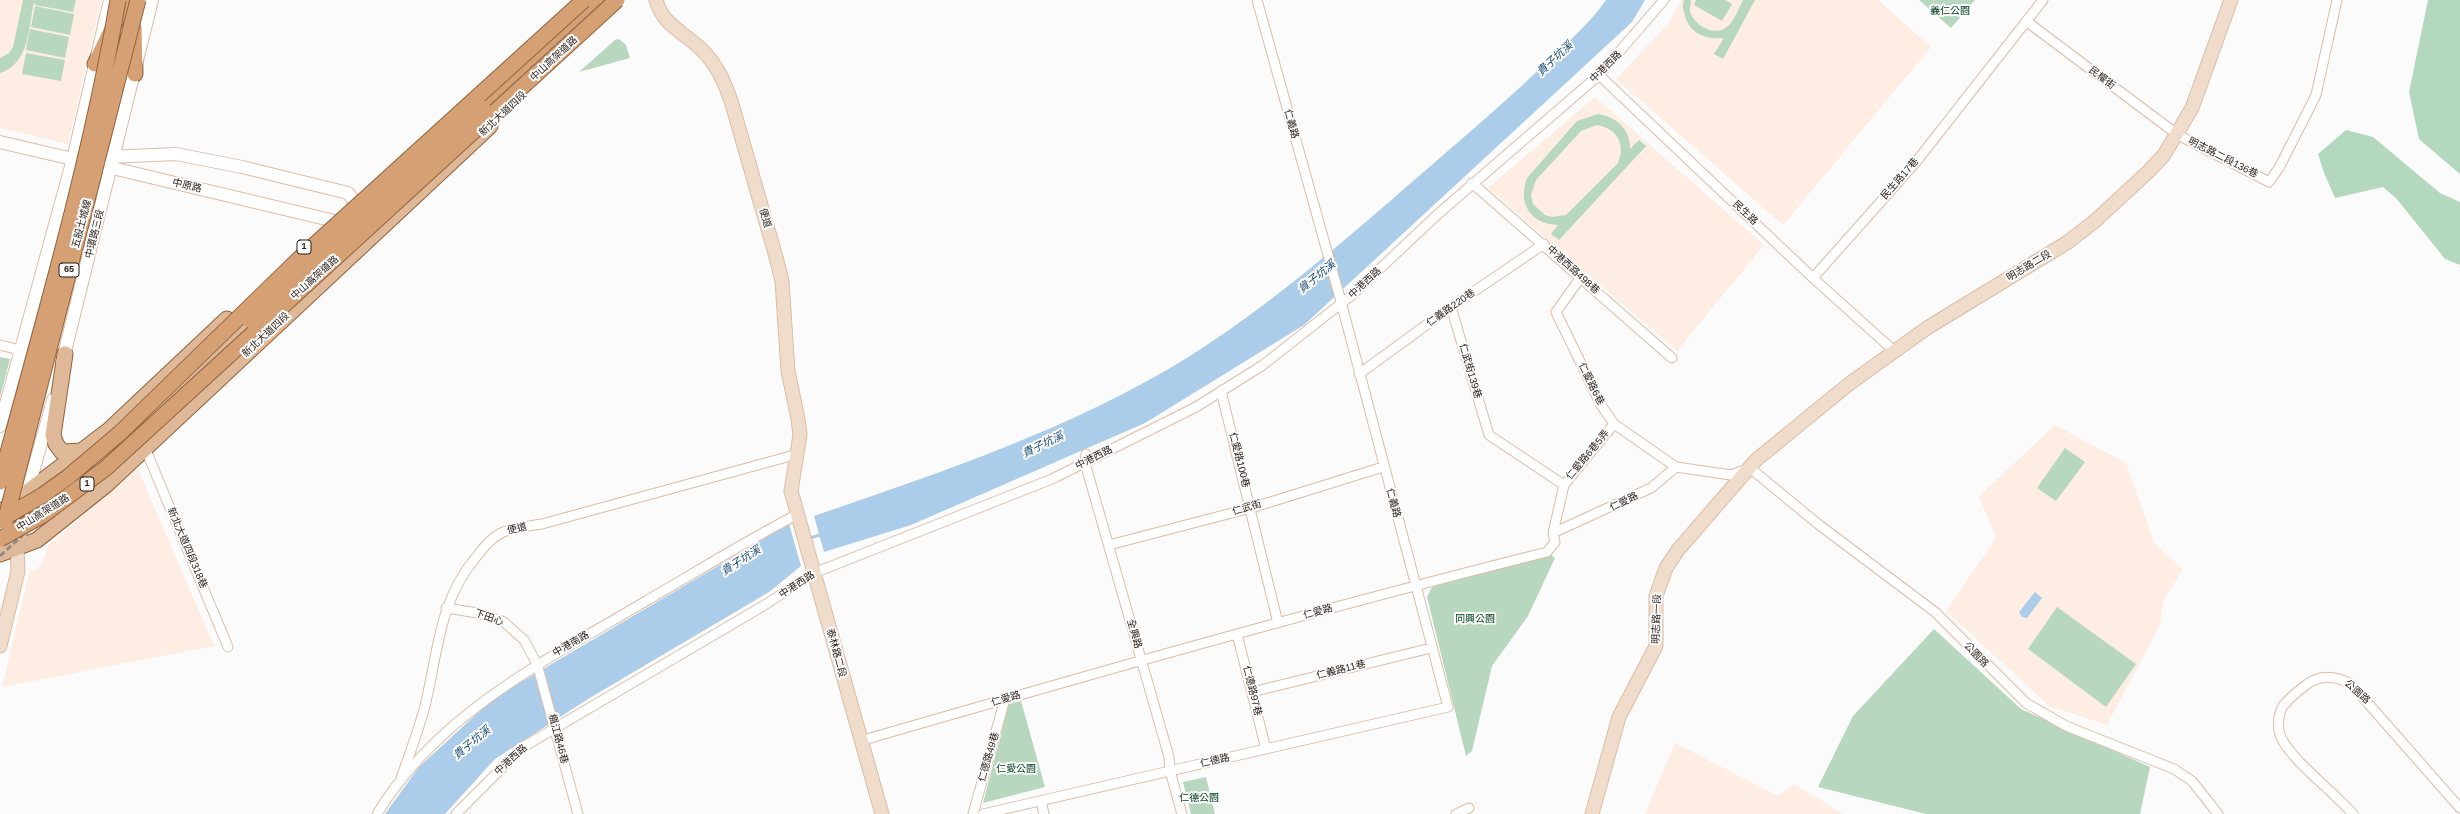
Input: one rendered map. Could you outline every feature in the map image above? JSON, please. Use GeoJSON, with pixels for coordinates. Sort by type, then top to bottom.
{"type":"FeatureCollection","features":[{"type":"Feature","properties":{"kind":"highway","name":"五股土城線"},"geometry":{"type":"LineString","coordinates":[[0,482],[77,197],[109,52],[118,0]]}},
{"type":"Feature","properties":{"kind":"highway"},"geometry":{"type":"LineString","coordinates":[[95,64],[126,0]]}},
{"type":"Feature","properties":{"kind":"highway"},"geometry":{"type":"LineString","coordinates":[[133,0],[135,74]]}},
{"type":"Feature","properties":{"kind":"highway","name":"五股土城線"},"geometry":{"type":"LineString","coordinates":[[0,540],[138,0]]}},
{"type":"Feature","properties":{"kind":"highway","name":"中山高架道路"},"geometry":{"type":"LineString","coordinates":[[0,520],[43,495],[68,477],[151,406],[300,258],[584,0]]}},
{"type":"Feature","properties":{"kind":"highway"},"geometry":{"type":"LineString","coordinates":[[151,406],[312,266],[602,0]]}},
{"type":"Feature","properties":{"kind":"highway","name":"中山高架道路"},"geometry":{"type":"LineString","coordinates":[[0,540],[43,515],[77,492],[164,415],[617,0]]}},
{"type":"Feature","properties":{"kind":"highway"},"geometry":{"type":"LineString","coordinates":[[164,415],[312,266]]}},
{"type":"Feature","properties":{"kind":"main road","name":"1"},"geometry":{"type":"LineString","coordinates":[[0,513],[28,490],[47,478],[109,430],[333,220],[575,0]]}},
{"type":"Feature","properties":{"kind":"main road","name":"新北大道四段"},"geometry":{"type":"LineString","coordinates":[[0,554],[37,540],[106,485],[626,0]]}},
{"type":"Feature","properties":{"kind":"main road","name":"明志路二段"},"geometry":{"type":"LineString","coordinates":[[1750,468],[1800,423],[1893,350],[2068,242],[2095,221],[2149,171],[2164,155],[2178,135],[2192,108],[2207,70],[2230,0]]}},
{"type":"Feature","properties":{"kind":"main road","name":"便道"},"geometry":{"type":"LineString","coordinates":[[657,6],[668,22],[701,49],[724,80],[782,281],[788,371],[798,419],[798,454],[791,491]]}},
{"type":"Feature","properties":{"kind":"main road"},"geometry":{"type":"LineString","coordinates":[[354,201],[354,227]]}},
{"type":"Feature","properties":{"kind":"main road","name":"新北大道四段"},"geometry":{"type":"LineString","coordinates":[[0,523],[25,513],[79,480],[354,227]]}},
{"type":"Feature","properties":{"kind":"main road"},"geometry":{"type":"LineString","coordinates":[[65,354],[53,435],[56,444],[62,452],[82,451]]}},
{"type":"Feature","properties":{"kind":"main road","name":"明志路一段"},"geometry":{"type":"LineString","coordinates":[[1592,814],[1619,717],[1656,646],[1656,596],[1666,568],[1684,543],[1750,468]]}},
{"type":"Feature","properties":{"kind":"main road"},"geometry":{"type":"LineString","coordinates":[[0,646],[18,571],[17,548],[25,513],[28,490]]}},
{"type":"Feature","properties":{"kind":"main road","name":"泰林路二段"},"geometry":{"type":"LineString","coordinates":[[791,491],[860,741],[882,814]]}},
{"type":"Feature","properties":{"kind":"main road","name":"新北大道四段"},"geometry":{"type":"LineString","coordinates":[[0,550],[25,513]]}},
{"type":"Feature","properties":{"kind":"street"},"geometry":{"type":"LineString","coordinates":[[0,426],[73,159],[110,0]]}},
{"type":"Feature","properties":{"kind":"street","name":"中環路三段"},"geometry":{"type":"LineString","coordinates":[[28,490],[65,354],[152,0]]}},
{"type":"Feature","properties":{"kind":"street","name":"仁義路"},"geometry":{"type":"LineString","coordinates":[[1257,0],[1326,248],[1414,585],[1448,707]]}},
{"type":"Feature","properties":{"kind":"street","name":"中港西路"},"geometry":{"type":"LineString","coordinates":[[456,814],[523,747],[554,726],[763,606],[813,568],[972,512],[1052,479],[1086,459],[1196,407],[1263,365],[1340,301],[1472,183],[1599,75],[1664,0]]}},
{"type":"Feature","properties":{"kind":"street"},"geometry":{"type":"LineString","coordinates":[[2026,22],[2043,0]]}},
{"type":"Feature","properties":{"kind":"street","name":"明志路二段136巷"},"geometry":{"type":"LineString","coordinates":[[2178,135],[2269,182],[2279,168],[2316,95],[2337,0]]}},
{"type":"Feature","properties":{"kind":"street","name":"民生路17巷"},"geometry":{"type":"LineString","coordinates":[[1813,278],[1916,162],[2026,22]]}},
{"type":"Feature","properties":{"kind":"street","name":"民權街"},"geometry":{"type":"LineString","coordinates":[[2026,22],[2178,135]]}},
{"type":"Feature","properties":{"kind":"street","name":"民生路"},"geometry":{"type":"LineString","coordinates":[[1599,75],[1813,278],[1893,350]]}},
{"type":"Feature","properties":{"kind":"street","name":"中原路"},"geometry":{"type":"LineString","coordinates":[[0,142],[73,159],[113,162],[333,220],[354,227],[369,239]]}},
{"type":"Feature","properties":{"kind":"street"},"geometry":{"type":"LineString","coordinates":[[113,162],[176,154],[205,159],[348,193],[354,201]]}},
{"type":"Feature","properties":{"kind":"street","name":"中港西路498巷"},"geometry":{"type":"LineString","coordinates":[[1472,183],[1544,244],[1672,358]]}},
{"type":"Feature","properties":{"kind":"street","name":"仁義路220巷"},"geometry":{"type":"LineString","coordinates":[[1359,374],[1451,307],[1544,244]]}},
{"type":"Feature","properties":{"kind":"street","name":"仁愛路6巷"},"geometry":{"type":"LineString","coordinates":[[1581,277],[1556,312],[1601,406],[1614,424],[1676,467]]}},
{"type":"Feature","properties":{"kind":"street","name":"仁武街139巷"},"geometry":{"type":"LineString","coordinates":[[1451,307],[1489,435],[1564,485]]}},
{"type":"Feature","properties":{"kind":"street"},"geometry":{"type":"LineString","coordinates":[[0,345],[20,350]]}},
{"type":"Feature","properties":{"kind":"street","name":"仁愛路100巷"},"geometry":{"type":"LineString","coordinates":[[1221,391],[1251,508],[1278,623]]}},
{"type":"Feature","properties":{"kind":"street","name":"仁愛路6巷5弄"},"geometry":{"type":"LineString","coordinates":[[1553,533],[1564,485],[1614,424]]}},
{"type":"Feature","properties":{"kind":"street","name":"新北大道四段318巷"},"geometry":{"type":"LineString","coordinates":[[145,448],[188,542],[228,647]]}},
{"type":"Feature","properties":{"kind":"street","name":"便道"},"geometry":{"type":"LineString","coordinates":[[400,781],[414,745],[425,706],[446,608],[456,584],[469,565],[487,544],[500,533],[798,454]]}},
{"type":"Feature","properties":{"kind":"street","name":"全興路"},"geometry":{"type":"LineString","coordinates":[[1086,459],[1169,757],[1170,771],[1182,814]]}},
{"type":"Feature","properties":{"kind":"street","name":"仁武街"},"geometry":{"type":"LineString","coordinates":[[1109,545],[1251,508],[1383,467]]}},
{"type":"Feature","properties":{"kind":"street"},"geometry":{"type":"LineString","coordinates":[[1676,467],[1731,475],[1750,468]]}},
{"type":"Feature","properties":{"kind":"street","name":"仁愛路"},"geometry":{"type":"LineString","coordinates":[[860,741],[1142,660],[1414,585],[1547,552],[1555,542],[1553,533],[1651,488],[1676,467]]}},
{"type":"Feature","properties":{"kind":"street","name":"公園路"},"geometry":{"type":"LineString","coordinates":[[1750,468],[1818,524],[1935,612],[2026,703],[2066,726],[2174,769],[2192,781],[2218,814]]}},
{"type":"Feature","properties":{"kind":"street","name":"中港南路"},"geometry":{"type":"LineString","coordinates":[[377,814],[400,781],[452,725],[487,697],[754,537],[799,517]]}},
{"type":"Feature","properties":{"kind":"street","name":"下田心"},"geometry":{"type":"LineString","coordinates":[[446,608],[478,613],[504,622],[524,640],[538,667]]}},
{"type":"Feature","properties":{"kind":"street","name":"仁德路97巷"},"geometry":{"type":"LineString","coordinates":[[1237,634],[1266,749]]}},
{"type":"Feature","properties":{"kind":"street","name":"仁義路11巷"},"geometry":{"type":"LineString","coordinates":[[1252,692],[1431,648]]}},
{"type":"Feature","properties":{"kind":"street","name":"楓江路46巷"},"geometry":{"type":"LineString","coordinates":[[538,667],[578,814]]}},
{"type":"Feature","properties":{"kind":"street","name":"公園路"},"geometry":{"type":"LineString","coordinates":[[2353,814],[2288,749],[2279,730],[2279,718],[2283,707],[2305,686],[2320,678],[2332,677],[2342,679],[2360,693],[2460,808]]}},
{"type":"Feature","properties":{"kind":"street","name":"仁德路49巷"},"geometry":{"type":"LineString","coordinates":[[973,814],[1005,699]]}},
{"type":"Feature","properties":{"kind":"street","name":"仁德路"},"geometry":{"type":"LineString","coordinates":[[983,814],[1448,707]]}},
{"type":"Feature","properties":{"kind":"street"},"geometry":{"type":"LineString","coordinates":[[1041,801],[1044,814]]}},
{"type":"Feature","properties":{"kind":"street"},"geometry":{"type":"LineString","coordinates":[[1456,814],[1469,808]]}},
{"type":"Feature","properties":{"kind":"shaded area"},"geometry":{"type":"Polygon","coordinates":[[[0,0],[101,0],[68,144],[0,128],[0,0]]]}},
{"type":"Feature","properties":{"kind":"shaded area"},"geometry":{"type":"Polygon","coordinates":[[[1682,0],[1878,0],[1931,47],[1783,225],[1616,79],[1667,25],[1682,0]]]}},
{"type":"Feature","properties":{"kind":"shaded area"},"geometry":{"type":"Polygon","coordinates":[[[1595,97],[1764,245],[1677,351],[1488,188],[1595,97]]]}},
{"type":"Feature","properties":{"kind":"shaded area"},"geometry":{"type":"Polygon","coordinates":[[[2055,425],[2126,463],[2154,543],[2183,570],[2163,601],[2160,625],[2107,725],[2049,706],[1946,611],[1996,538],[1979,496],[2055,425]]]}},
{"type":"Feature","properties":{"kind":"shaded area"},"geometry":{"type":"Polygon","coordinates":[[[137,467],[214,646],[2,687],[29,573],[38,568],[45,557],[48,546],[137,467]]]}},
{"type":"Feature","properties":{"kind":"shaded area"},"geometry":{"type":"Polygon","coordinates":[[[1675,743],[1778,796],[1794,784],[1843,814],[1645,814],[1675,743]]]}},
{"type":"Feature","properties":{"kind":"green space"},"geometry":{"type":"Polygon","coordinates":[[[23,0],[76,0],[73,12],[35,5],[34,2],[29,34],[22,53],[10,68],[0,73],[0,58],[9,53],[13,47],[23,0]]]}},
{"type":"Feature","properties":{"kind":"green space"},"geometry":{"type":"Polygon","coordinates":[[[1684,0],[1691,0],[1690,12],[1701,26],[1713,31],[1719,31],[1731,23],[1743,0],[1755,0],[1723,59],[1714,54],[1724,38],[1705,37],[1690,27],[1683,8],[1684,0]]]}},
{"type":"Feature","properties":{"kind":"green space"},"geometry":{"type":"Polygon","coordinates":[[[1696,0],[1725,0],[1732,4],[1722,21],[1694,5],[1696,0]]]}},
{"type":"Feature","properties":{"kind":"green space","name":"義仁公園"},"geometry":{"type":"Polygon","coordinates":[[[1919,0],[1975,0],[1951,28],[1919,0]]]}},
{"type":"Feature","properties":{"kind":"green space"},"geometry":{"type":"Polygon","coordinates":[[[2428,0],[2460,0],[2460,174],[2419,139],[2409,92],[2428,0]]]}},
{"type":"Feature","properties":{"kind":"green space"},"geometry":{"type":"Polygon","coordinates":[[[35,6],[74,14],[70,35],[31,27],[35,6]]]}},
{"type":"Feature","properties":{"kind":"green space"},"geometry":{"type":"Polygon","coordinates":[[[30,29],[69,37],[65,58],[26,50],[30,29]]]}},
{"type":"Feature","properties":{"kind":"green space"},"geometry":{"type":"Polygon","coordinates":[[[619,39],[626,45],[630,58],[579,72],[615,40],[619,39]]]}},
{"type":"Feature","properties":{"kind":"green space"},"geometry":{"type":"Polygon","coordinates":[[[26,53],[65,60],[61,81],[22,74],[26,53]]]}},
{"type":"Feature","properties":{"kind":"green space"},"geometry":{"type":"Polygon","coordinates":[[[1598,114],[1611,118],[1625,130],[1628,136],[1630,149],[1639,140],[1646,146],[1559,240],[1551,234],[1558,225],[1540,221],[1529,211],[1525,204],[1524,187],[1527,178],[1577,121],[1598,114]],[[1597,125],[1581,131],[1536,180],[1531,195],[1533,204],[1545,215],[1552,217],[1566,215],[1618,163],[1621,149],[1620,143],[1615,134],[1604,127],[1597,125]]]}},
{"type":"Feature","properties":{"kind":"green space"},"geometry":{"type":"Polygon","coordinates":[[[2346,130],[2373,137],[2440,193],[2460,202],[2460,265],[2445,259],[2396,198],[2383,187],[2335,198],[2324,173],[2318,154],[2346,130]]]}},
{"type":"Feature","properties":{"kind":"green space"},"geometry":{"type":"Polygon","coordinates":[[[0,357],[10,359],[0,397],[0,357]]]}},
{"type":"Feature","properties":{"kind":"green space"},"geometry":{"type":"Polygon","coordinates":[[[2065,448],[2085,462],[2056,501],[2037,488],[2065,448]]]}},
{"type":"Feature","properties":{"kind":"green space","name":"同興公園"},"geometry":{"type":"Polygon","coordinates":[[[1550,554],[1555,558],[1528,616],[1492,666],[1472,751],[1466,756],[1427,597],[1432,587],[1550,554]]]}},
{"type":"Feature","properties":{"kind":"green space"},"geometry":{"type":"Polygon","coordinates":[[[2057,607],[2136,664],[2106,707],[2028,649],[2057,607]]]}},
{"type":"Feature","properties":{"kind":"green space"},"geometry":{"type":"Polygon","coordinates":[[[1934,629],[2021,709],[2150,767],[2140,814],[1926,814],[1818,787],[1853,716],[1934,629]]]}},
{"type":"Feature","properties":{"kind":"green space","name":"仁愛公園"},"geometry":{"type":"Polygon","coordinates":[[[1021,701],[1045,787],[983,803],[1009,704],[1021,701]]]}},
{"type":"Feature","properties":{"kind":"green space","name":"仁德公園"},"geometry":{"type":"Polygon","coordinates":[[[1206,777],[1215,814],[1191,814],[1183,782],[1206,777]]]}},
{"type":"Feature","properties":{"kind":"water"},"geometry":{"type":"Polygon","coordinates":[[[1606,0],[1645,0],[1632,22],[1304,325],[1145,423],[911,525],[824,552],[814,516],[959,465],[1054,427],[1146,382],[1224,334],[1320,260],[1470,132],[1524,84],[1587,24],[1606,0]]]}},
{"type":"Feature","properties":{"kind":"water"},"geometry":{"type":"Polygon","coordinates":[[[789,524],[801,566],[769,592],[588,699],[495,759],[445,814],[385,814],[419,767],[494,698],[789,524]]]}},
{"type":"Feature","properties":{"kind":"water"},"geometry":{"type":"Polygon","coordinates":[[[2035,592],[2042,598],[2027,618],[2022,617],[2019,612],[2035,592]]]}},
{"type":"Feature","properties":{"kind":"waterway","name":"貴子坑溪"},"geometry":{"type":"LineString","coordinates":[[807,539],[823,534]]}},
{"type":"Feature","properties":{"kind":"railway"},"geometry":{"type":"LineString","coordinates":[[0,556],[606,0]]}}]}
